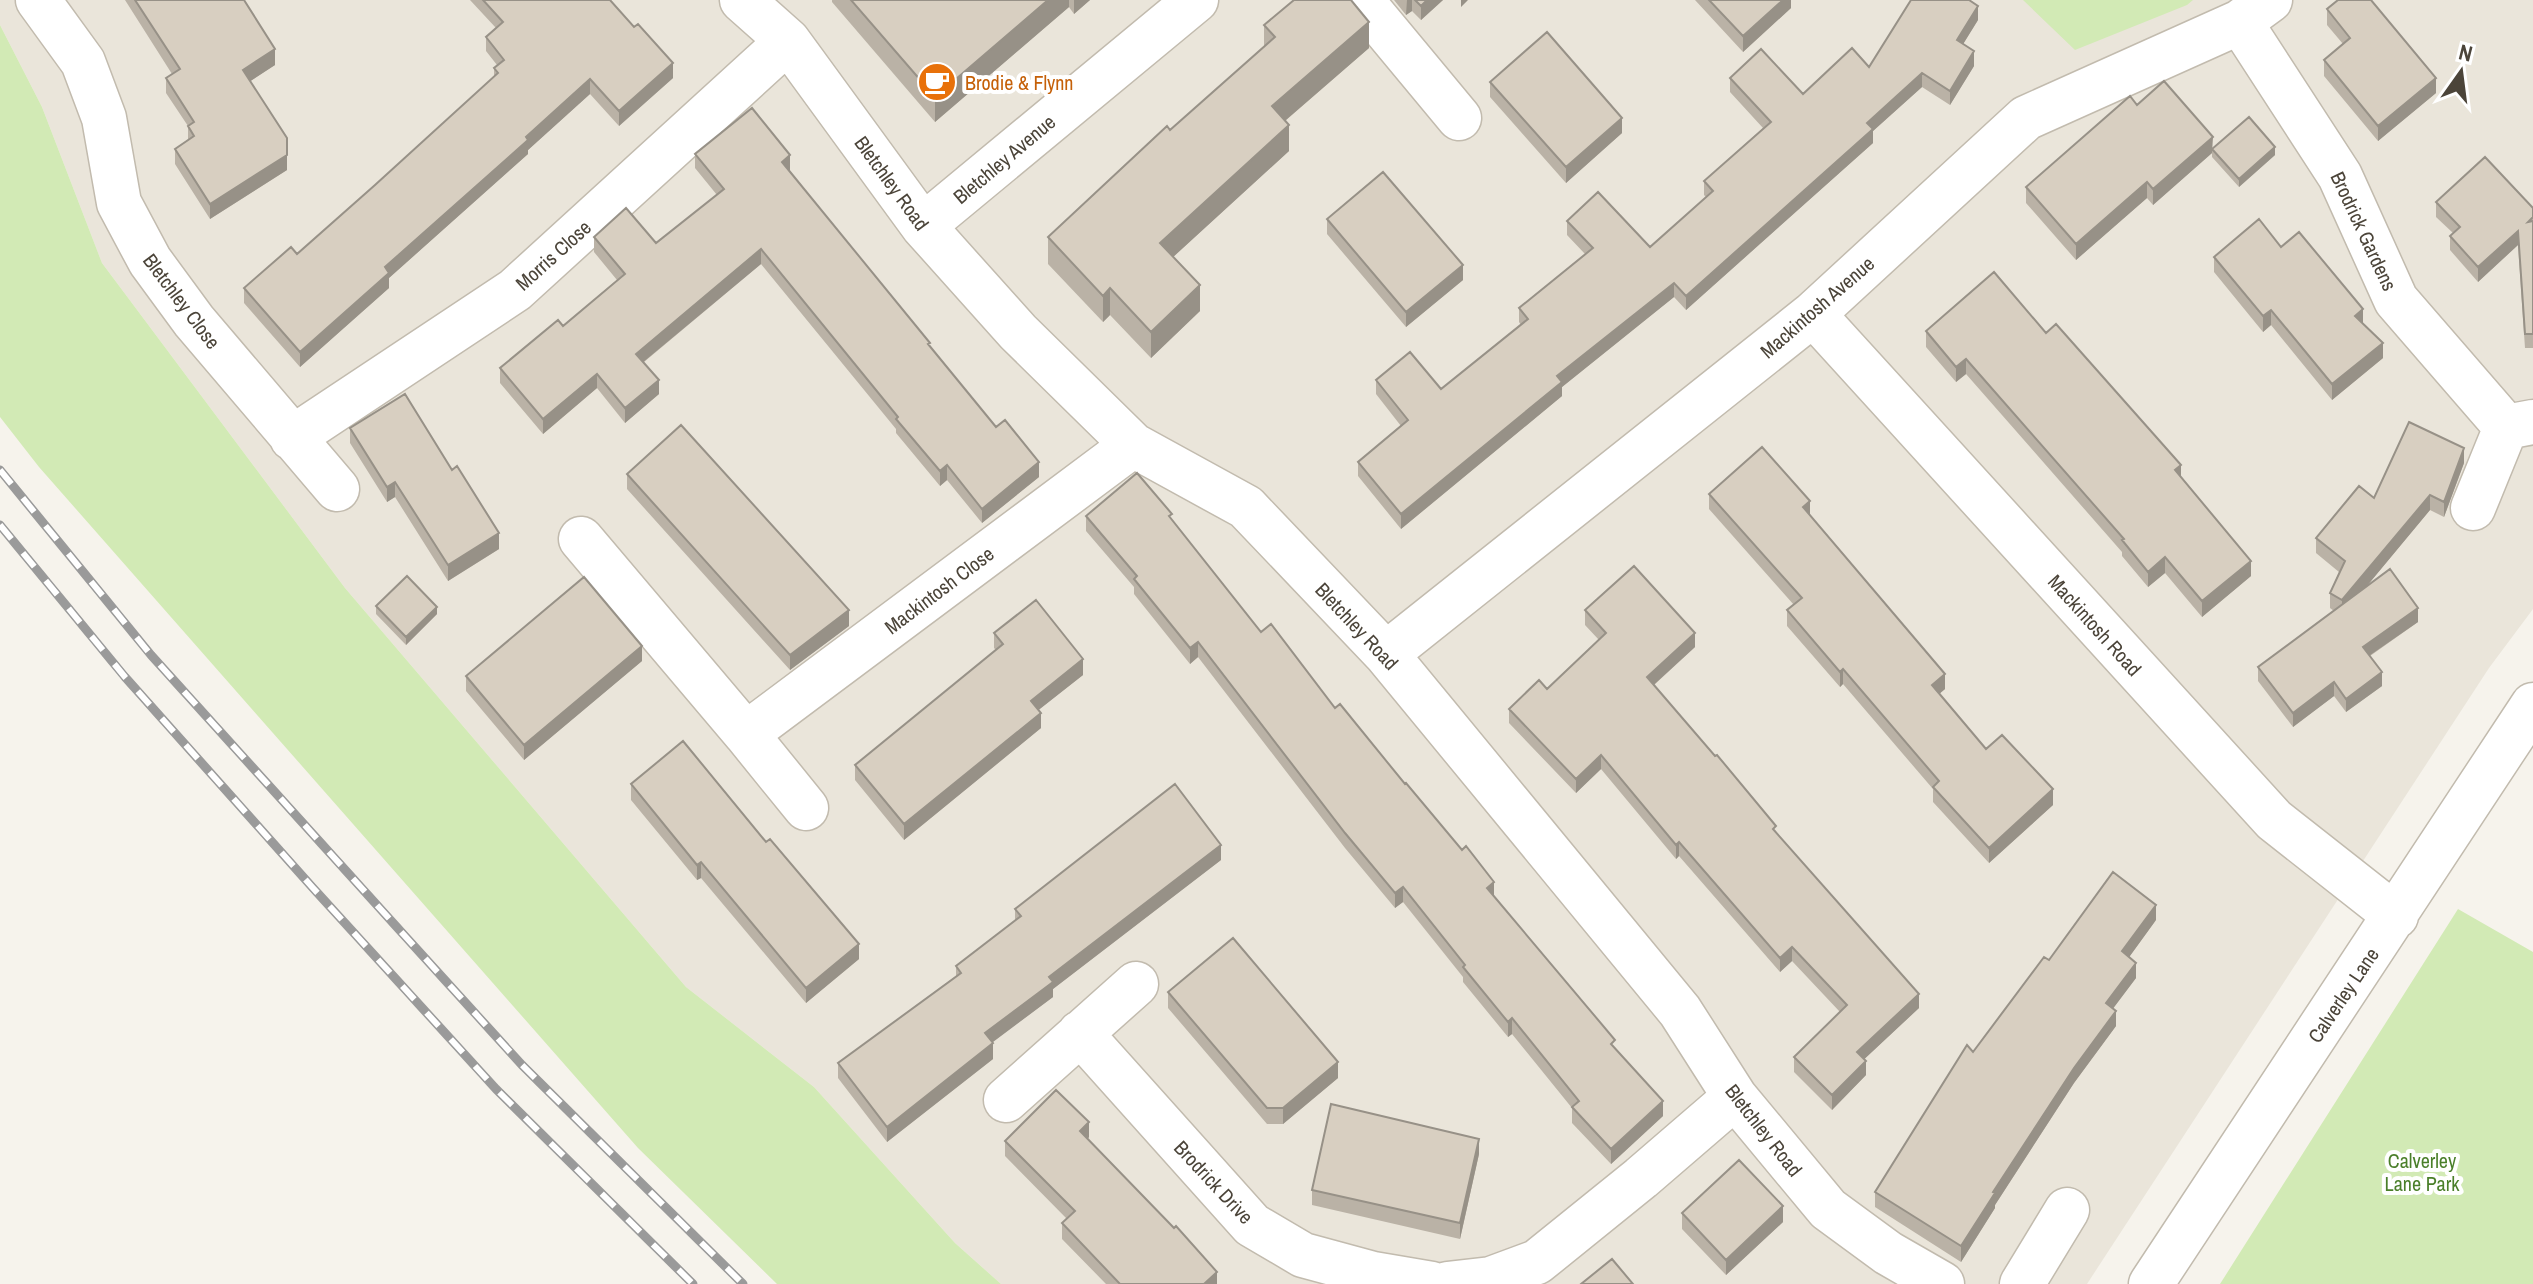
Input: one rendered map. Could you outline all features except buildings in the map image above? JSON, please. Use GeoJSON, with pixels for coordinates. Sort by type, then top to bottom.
{"type":"FeatureCollection","features":[{"type":"Feature","properties":{"kind":"street","name":"Bletchley Close"},"geometry":{"type":"LineString","coordinates":[[38,0],[83,62],[104,118],[119,203],[150,261],[194,321],[337,489]]}},
{"type":"Feature","properties":{"kind":"street","name":"Bletchley Road"},"geometry":{"type":"LineString","coordinates":[[742,0],[788,41],[923,226],[1018,332],[1133,445],[1246,507],[1386,654],[1680,1011],[1735,1097],[1828,1209],[1888,1253],[1942,1284]]}},
{"type":"Feature","properties":{"kind":"street","name":"Bletchley Avenue"},"geometry":{"type":"LineString","coordinates":[[923,226],[1196,0]]}},
{"type":"Feature","properties":{"kind":"street"},"geometry":{"type":"LineString","coordinates":[[1361,0],[1459,118]]}},
{"type":"Feature","properties":{"kind":"street","name":"Mackintosh Avenue"},"geometry":{"type":"LineString","coordinates":[[1386,654],[1813,314],[2026,118],[2255,11]]}},
{"type":"Feature","properties":{"kind":"street","name":"Brodrick Gardens"},"geometry":{"type":"LineString","coordinates":[[2255,11],[2340,176],[2396,300],[2520,425],[2473,508]]}},
{"type":"Feature","properties":{"kind":"street","name":"Morris Close"},"geometry":{"type":"LineString","coordinates":[[292,438],[515,290],[788,41]]}},
{"type":"Feature","properties":{"kind":"street","name":"Mackintosh Road"},"geometry":{"type":"LineString","coordinates":[[1813,314],[2274,820],[2396,916]]}},
{"type":"Feature","properties":{"kind":"street","name":"Mackintosh Close"},"geometry":{"type":"LineString","coordinates":[[746,734],[1133,445]]}},
{"type":"Feature","properties":{"kind":"street"},"geometry":{"type":"LineString","coordinates":[[581,539],[806,808]]}},
{"type":"Feature","properties":{"kind":"street","name":"Calverley Lane"},"geometry":{"type":"LineString","coordinates":[[2151,1284],[2533,705]]}},
{"type":"Feature","properties":{"kind":"street"},"geometry":{"type":"LineString","coordinates":[[1006,1100],[1136,984]]}},
{"type":"Feature","properties":{"kind":"street","name":"Brodrick Drive"},"geometry":{"type":"LineString","coordinates":[[1080,1033],[1252,1225],[1303,1255],[1373,1274],[1432,1284]]}},
{"type":"Feature","properties":{"kind":"street"},"geometry":{"type":"LineString","coordinates":[[1447,1284],[1491,1279],[1537,1262],[1735,1097]]}},
{"type":"Feature","properties":{"kind":"street"},"geometry":{"type":"LineString","coordinates":[[2022,1284],[2067,1210]]}},
{"type":"Feature","properties":{"kind":"shaded area"},"geometry":{"type":"Polygon","coordinates":[[[0,0],[2533,0],[2533,609],[2489,668],[2087,1284],[1001,1284],[955,1243],[814,1087],[686,987],[345,588],[102,263],[42,107],[0,25],[0,0]]]}},
{"type":"Feature","properties":{"kind":"green space"},"geometry":{"type":"Polygon","coordinates":[[[2023,0],[2193,0],[2075,50],[2023,0]]]}},
{"type":"Feature","properties":{"kind":"green space"},"geometry":{"type":"Polygon","coordinates":[[[0,25],[42,107],[102,263],[345,588],[686,987],[814,1087],[955,1243],[1001,1284],[777,1284],[638,1148],[39,467],[0,417],[0,25]]]}},
{"type":"Feature","properties":{"kind":"green space","name":"Calverley Lane Park"},"geometry":{"type":"Polygon","coordinates":[[[2458,909],[2533,952],[2533,1284],[2220,1284],[2458,909]]]}},
{"type":"Feature","properties":{"kind":"railway"},"geometry":{"type":"LineString","coordinates":[[0,470],[151,655],[522,1065],[743,1284]]}},
{"type":"Feature","properties":{"kind":"railway"},"geometry":{"type":"LineString","coordinates":[[0,525],[125,677],[496,1089],[693,1284]]}},
{"type":"Feature","properties":{"kind":"place","name":"Brodie & Flynn"},"geometry":{"type":"Point","coordinates":[937,82]}}]}
